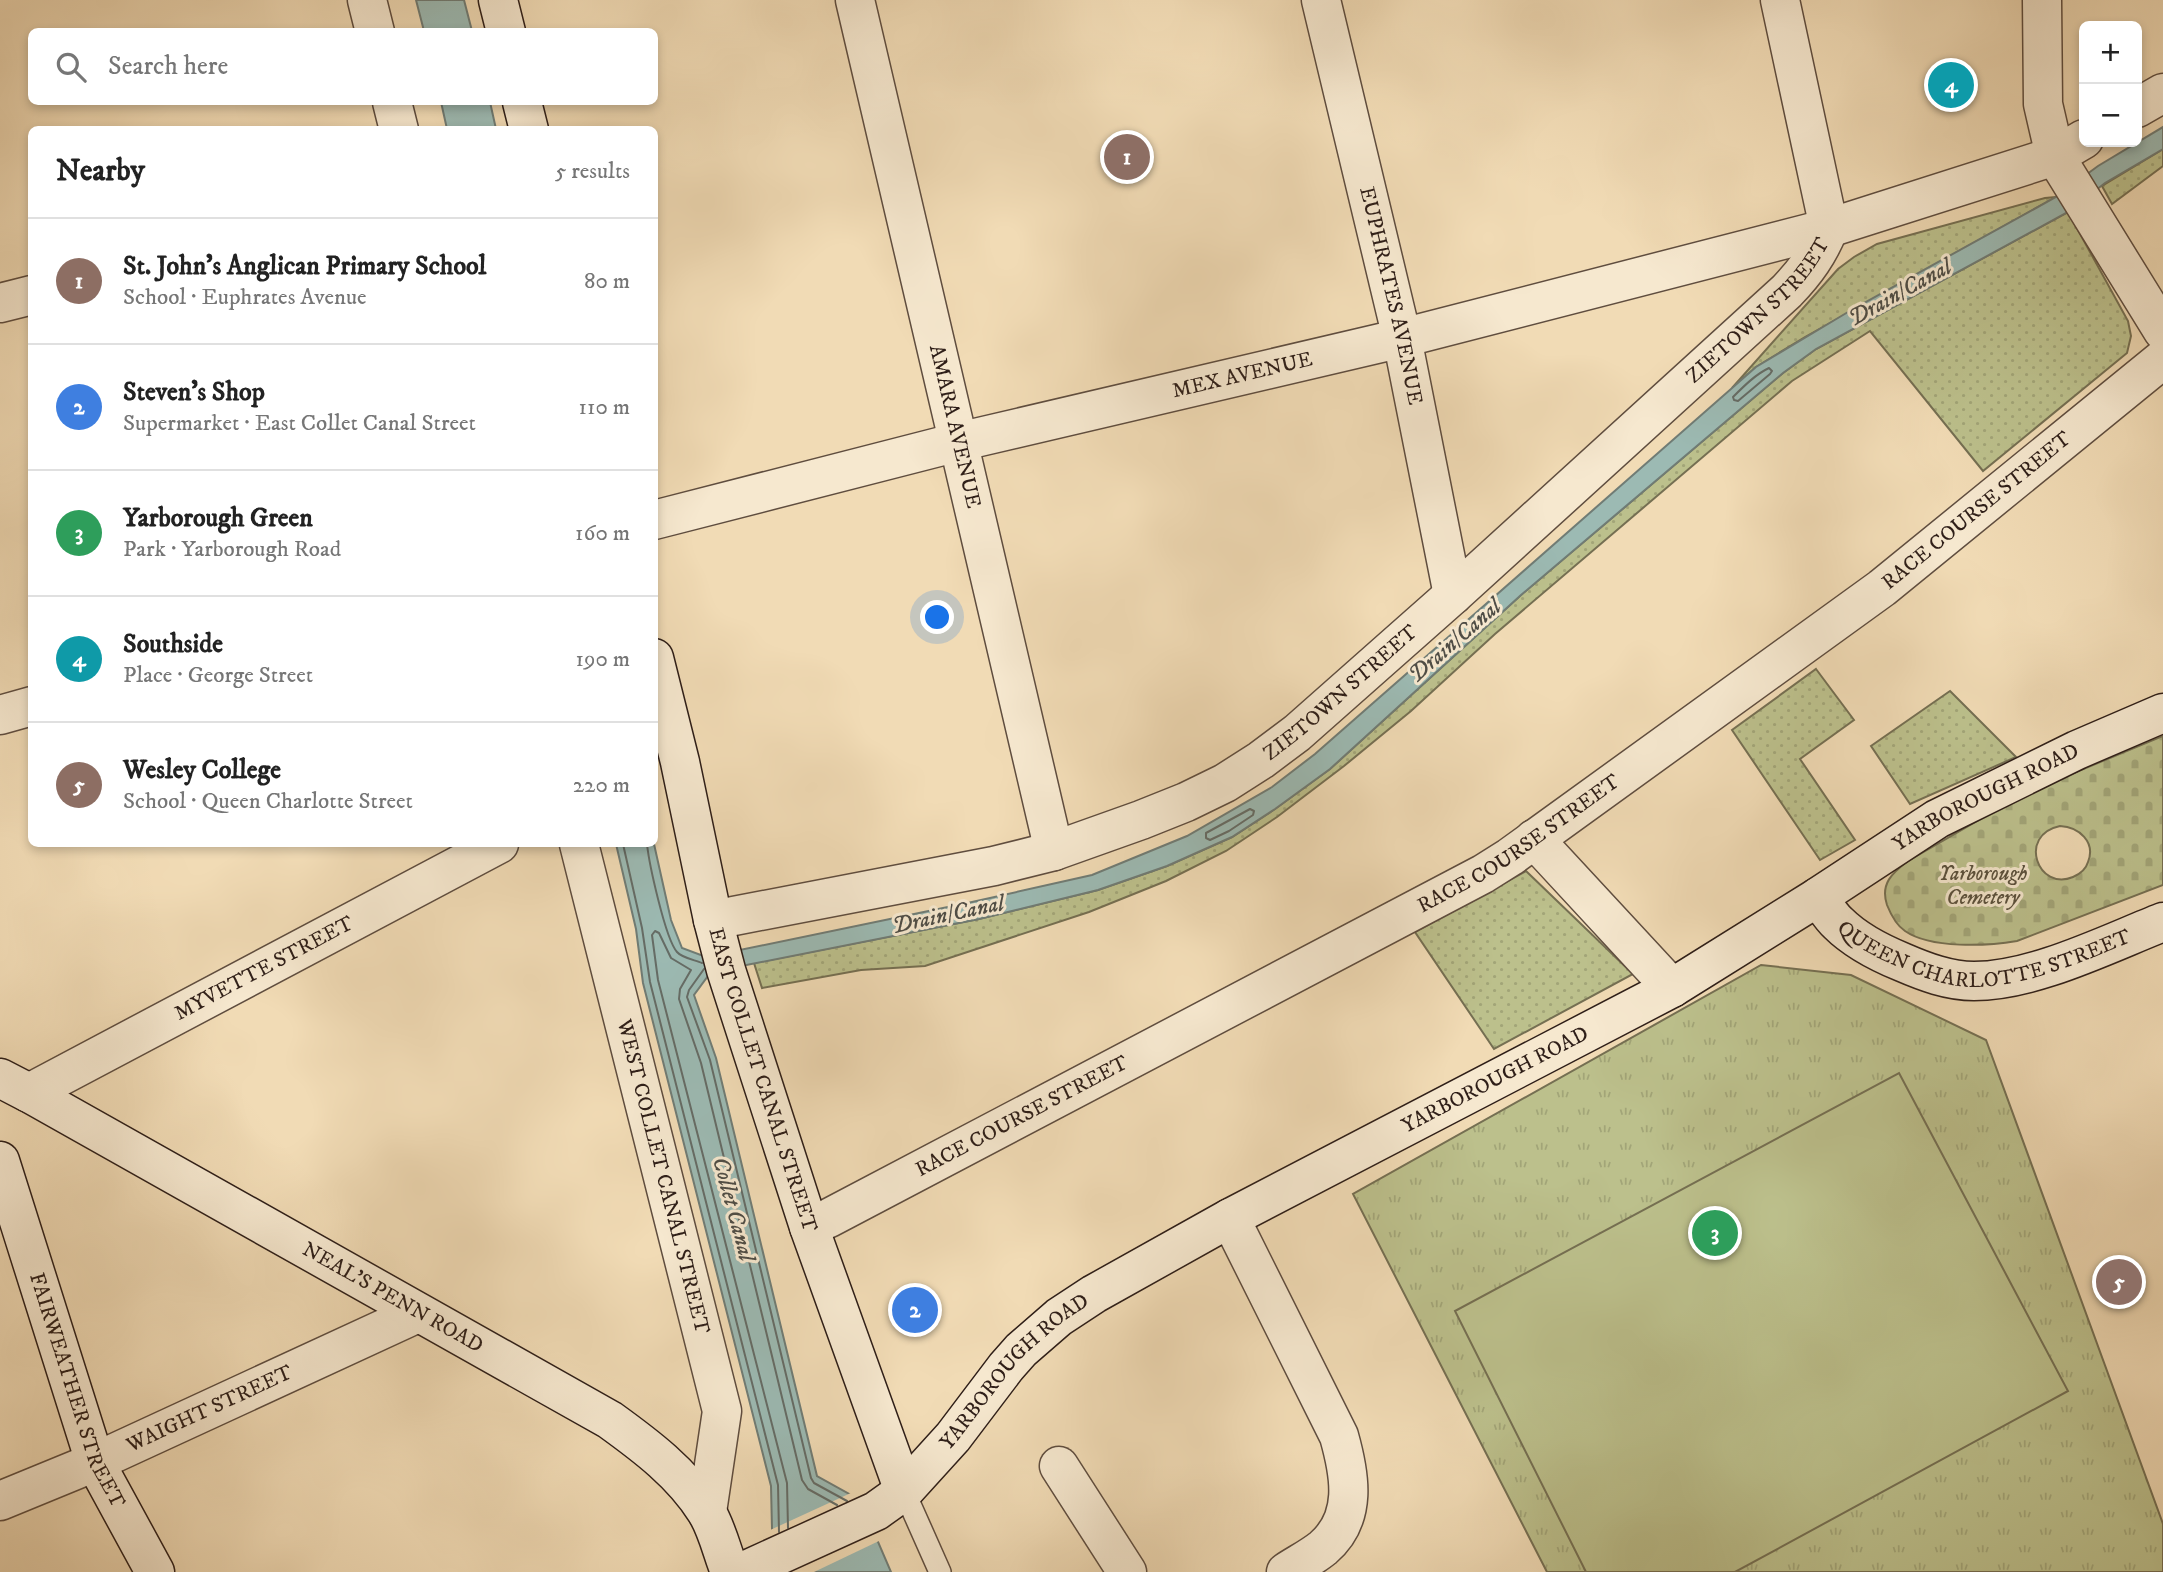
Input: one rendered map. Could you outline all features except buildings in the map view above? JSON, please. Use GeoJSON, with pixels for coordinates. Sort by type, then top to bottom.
{"type":"FeatureCollection","features":[{"type":"Feature","properties":{"kind":"street"},"geometry":{"type":"LineString","coordinates":[[367,0],[374,28]]}},
{"type":"Feature","properties":{"kind":"street"},"geometry":{"type":"LineString","coordinates":[[498,0],[505,28]]}},
{"type":"Feature","properties":{"kind":"street","name":"AMARA AVENUE"},"geometry":{"type":"LineString","coordinates":[[855,0],[1054,851]]}},
{"type":"Feature","properties":{"kind":"street","name":"EUPHRATES AVENUE"},"geometry":{"type":"LineString","coordinates":[[1321,0],[1402,338],[1453,595]]}},
{"type":"Feature","properties":{"kind":"street"},"geometry":{"type":"LineString","coordinates":[[1780,0],[1829,228]]}},
{"type":"Feature","properties":{"kind":"street"},"geometry":{"type":"LineString","coordinates":[[2042,0],[2043,104],[2075,171],[2163,331]]}},
{"type":"Feature","properties":{"kind":"street"},"geometry":{"type":"LineString","coordinates":[[2142,105],[2163,93]]}},
{"type":"Feature","properties":{"kind":"street"},"geometry":{"type":"LineString","coordinates":[[393,105],[398,126]]}},
{"type":"Feature","properties":{"kind":"street"},"geometry":{"type":"LineString","coordinates":[[523,105],[528,126]]}},
{"type":"Feature","properties":{"kind":"street","name":"MEX AVENUE"},"geometry":{"type":"LineString","coordinates":[[658,519],[958,442],[1402,338],[1829,228],[2075,171]]}},
{"type":"Feature","properties":{"kind":"street","name":"ZIETOWN STREET"},"geometry":{"type":"LineString","coordinates":[[720,947],[980,868],[1054,851],[1186,802],[1249,768],[1297,733],[1453,595],[1787,291],[1810,266],[1821,249],[1829,228]]}},
{"type":"Feature","properties":{"kind":"street"},"geometry":{"type":"LineString","coordinates":[[0,303],[28,296]]}},
{"type":"Feature","properties":{"kind":"street","name":"RACE COURSE STREET"},"geometry":{"type":"LineString","coordinates":[[809,1227],[1501,863],[1882,589],[2163,359]]}},
{"type":"Feature","properties":{"kind":"street","name":"EAST COLLET CANAL STREET"},"geometry":{"type":"LineString","coordinates":[[658,674],[720,947],[809,1227],[890,1501]]}},
{"type":"Feature","properties":{"kind":"street"},"geometry":{"type":"LineString","coordinates":[[0,715],[28,707]]}},
{"type":"Feature","properties":{"kind":"street","name":"YARBOROUGH ROAD"},"geometry":{"type":"LineString","coordinates":[[890,1501],[953,1437],[1006,1367],[1036,1336],[1094,1294],[1230,1217],[1672,988],[1937,819],[2077,750],[2163,713]]}},
{"type":"Feature","properties":{"kind":"street"},"geometry":{"type":"LineString","coordinates":[[1534,839],[1672,988]]}},
{"type":"Feature","properties":{"kind":"street","name":"MYVETTE STREET"},"geometry":{"type":"LineString","coordinates":[[14,1086],[493,847]]}},
{"type":"Feature","properties":{"kind":"street","name":"WEST COLLET CANAL STREET"},"geometry":{"type":"LineString","coordinates":[[580,847],[722,1411],[707,1512]]}},
{"type":"Feature","properties":{"kind":"street","name":"QUEEN CHARLOTTE STREET"},"geometry":{"type":"LineString","coordinates":[[1818,897],[1838,923],[1860,940],[1891,957],[1946,978],[1974,981],[2037,970],[2163,922]]}},
{"type":"Feature","properties":{"kind":"street","name":"NEAL'S PENN ROAD"},"geometry":{"type":"LineString","coordinates":[[14,1086],[610,1420],[645,1445],[678,1474],[707,1512],[744,1569]]}},
{"type":"Feature","properties":{"kind":"street","name":"FAIRWEATHER STREET"},"geometry":{"type":"LineString","coordinates":[[0,1161],[95,1462],[155,1572]]}},
{"type":"Feature","properties":{"kind":"street"},"geometry":{"type":"LineString","coordinates":[[1230,1217],[1339,1436],[1348,1468],[1349,1505],[1339,1530],[1323,1547],[1286,1572]]}},
{"type":"Feature","properties":{"kind":"street","name":"WAIGHT STREET"},"geometry":{"type":"LineString","coordinates":[[0,1501],[95,1462],[418,1312]]}},
{"type":"Feature","properties":{"kind":"street"},"geometry":{"type":"LineString","coordinates":[[1059,1466],[1127,1572]]}},
{"type":"Feature","properties":{"kind":"street"},"geometry":{"type":"LineString","coordinates":[[744,1569],[890,1501]]}},
{"type":"Feature","properties":{"kind":"lane"},"geometry":{"type":"LineString","coordinates":[[890,1501],[940,1572]]}},
{"type":"Feature","properties":{"kind":"green space"},"geometry":{"type":"Polygon","coordinates":[[[2163,149],[2163,166],[2112,204],[2102,186],[2163,149]]]}},
{"type":"Feature","properties":{"kind":"green space"},"geometry":{"type":"Polygon","coordinates":[[[2056,197],[1805,337],[1756,367],[1732,388],[1838,269],[1854,257],[1877,244],[2056,197]]]}},
{"type":"Feature","properties":{"kind":"green space"},"geometry":{"type":"Polygon","coordinates":[[[2068,212],[2128,321],[2131,336],[2127,353],[1983,471],[1870,331],[1792,381],[1495,634],[1411,711],[1277,817],[1226,851],[1166,881],[1089,912],[925,966],[861,970],[762,988],[754,963],[979,919],[1098,890],[1167,866],[1232,837],[1330,769],[1521,595],[1783,373],[1816,349],[2068,212]]]}},
{"type":"Feature","properties":{"kind":"green space"},"geometry":{"type":"Polygon","coordinates":[[[1816,669],[1854,720],[1800,759],[1855,840],[1820,860],[1732,730],[1816,669]]]}},
{"type":"Feature","properties":{"kind":"green space"},"geometry":{"type":"Polygon","coordinates":[[[1950,691],[2016,757],[1910,804],[1871,746],[1950,691]]]}},
{"type":"Feature","properties":{"kind":"green space","name":"Yarborough Cemetery"},"geometry":{"type":"Polygon","coordinates":[[[2163,736],[2163,885],[2017,941],[1959,945],[1916,937],[1899,926],[1885,898],[1886,885],[1897,870],[1908,861],[2040,787],[2163,736]],[[2060,826],[2047,831],[2039,840],[2037,860],[2042,870],[2050,877],[2073,877],[2087,865],[2090,855],[2088,842],[2074,829],[2060,826]]]}},
{"type":"Feature","properties":{"kind":"green space"},"geometry":{"type":"Polygon","coordinates":[[[1526,871],[1633,974],[1494,1049],[1415,932],[1526,871]]]}},
{"type":"Feature","properties":{"kind":"green space"},"geometry":{"type":"Polygon","coordinates":[[[1761,965],[1851,975],[1986,1040],[2163,1524],[2163,1572],[1547,1572],[1353,1194],[1761,965]]]}},
{"type":"Feature","properties":{"kind":"green space"},"geometry":{"type":"Polygon","coordinates":[[[1899,1073],[2068,1391],[1735,1572],[1586,1572],[1455,1311],[1899,1073]]]}},
{"type":"Feature","properties":{"kind":"water"},"geometry":{"type":"Polygon","coordinates":[[[416,0],[464,0],[471,28],[423,28],[416,0]]]}},
{"type":"Feature","properties":{"kind":"water"},"geometry":{"type":"Polygon","coordinates":[[[442,105],[491,105],[495,126],[446,126],[442,105]]]}},
{"type":"Feature","properties":{"kind":"water"},"geometry":{"type":"Polygon","coordinates":[[[2163,127],[2163,149],[2105,183],[2068,212],[1816,349],[1783,373],[1521,595],[1330,769],[1232,837],[1167,866],[1098,890],[979,919],[711,972],[694,995],[716,1058],[817,1476],[860,1500],[891,1572],[773,1572],[771,1486],[643,983],[636,929],[617,847],[655,847],[671,920],[682,948],[706,957],[1092,875],[1187,836],[1272,787],[1315,754],[1756,367],[1853,309],[2056,197],[2130,147],[2142,147],[2142,140],[2163,127]]]}},
{"type":"Feature","properties":{"kind":"pier"},"geometry":{"type":"Polygon","coordinates":[[[853,1492],[863,1499],[881,1540],[814,1572],[769,1572],[768,1531],[853,1492]]]}},
{"type":"Feature","properties":{"kind":"place","name":"Southside"},"geometry":{"type":"Point","coordinates":[1951,85]}},
{"type":"Feature","properties":{"kind":"place","name":"St. John's Anglican Primary School"},"geometry":{"type":"Point","coordinates":[1127,157]}},
{"type":"Feature","properties":{"kind":"place","name":"Yarborough Green"},"geometry":{"type":"Point","coordinates":[1715,1233]}},
{"type":"Feature","properties":{"kind":"place","name":"Wesley College"},"geometry":{"type":"Point","coordinates":[2119,1282]}},
{"type":"Feature","properties":{"kind":"place","name":"Steven's Shop"},"geometry":{"type":"Point","coordinates":[915,1310]}},
{"type":"Feature","properties":{"kind":"water label","name":"Drain/Canal"},"geometry":{"type":"Point","coordinates":[1900,293]}},
{"type":"Feature","properties":{"kind":"water label","name":"Drain/Canal"},"geometry":{"type":"Point","coordinates":[1455,641]}},
{"type":"Feature","properties":{"kind":"water label","name":"Drain/Canal"},"geometry":{"type":"Point","coordinates":[948,915]}},
{"type":"Feature","properties":{"kind":"water label","name":"Collet Canal"},"geometry":{"type":"Point","coordinates":[733,1209]}}]}
